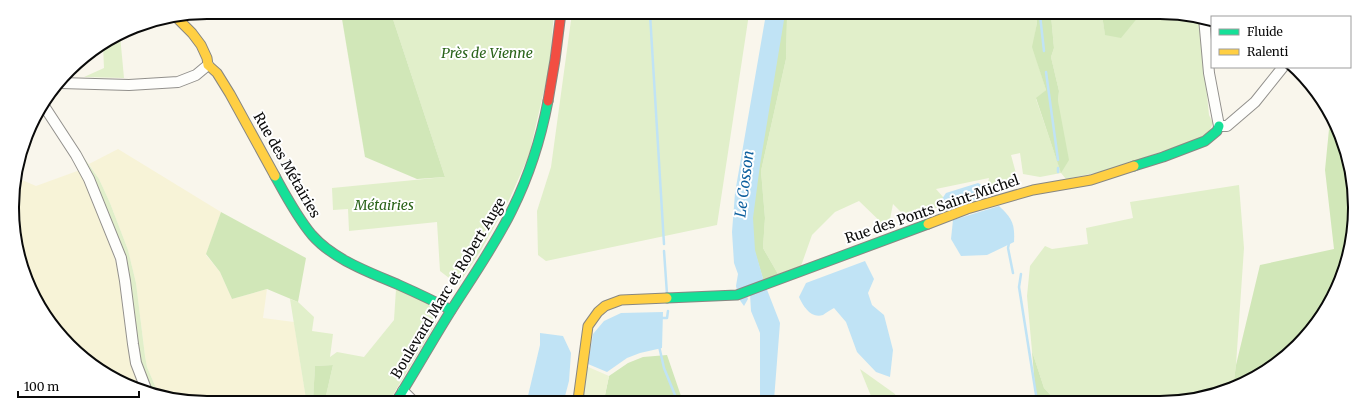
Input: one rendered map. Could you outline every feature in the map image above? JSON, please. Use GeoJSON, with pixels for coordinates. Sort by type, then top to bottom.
{"type":"FeatureCollection","features":[{"type":"Feature","properties":{"kind":"street","name":"Boulevard Marc et Robert Auge"},"geometry":{"type":"LineString","coordinates":[[400,396],[451,310],[481,264],[518,197],[530,168],[544,121],[553,80],[560,19]]}},
{"type":"Feature","properties":{"kind":"street","name":"Rue des Métairies"},"geometry":{"type":"LineString","coordinates":[[180,21],[204,49],[208,65],[217,73],[227,89],[296,214],[313,236],[331,252],[355,266],[422,295],[451,310]]}},
{"type":"Feature","properties":{"kind":"street"},"geometry":{"type":"LineString","coordinates":[[1205,24],[1209,73],[1219,126],[1227,126],[1255,102],[1282,68]]}},
{"type":"Feature","properties":{"kind":"street"},"geometry":{"type":"LineString","coordinates":[[66,83],[129,85],[178,82],[196,75],[208,65]]}},
{"type":"Feature","properties":{"kind":"street"},"geometry":{"type":"LineString","coordinates":[[46,110],[76,155],[89,179],[121,258],[136,363],[145,385]]}},
{"type":"Feature","properties":{"kind":"street","name":"Rue des Ponts Saint-Michel"},"geometry":{"type":"LineString","coordinates":[[579,396],[588,326],[593,316],[600,308],[610,302],[621,300],[738,295],[967,209],[1033,190],[1091,180],[1206,141],[1217,131],[1219,126]]}},
{"type":"Feature","properties":{"kind":"street"},"geometry":{"type":"LineString","coordinates":[[403,391],[408,396]]}},
{"type":"Feature","properties":{"kind":"shaded area"},"geometry":{"type":"Polygon","coordinates":[[[118,149],[221,212],[206,255],[220,272],[232,299],[267,289],[263,318],[294,322],[306,396],[195,396],[156,389],[147,367],[136,283],[128,250],[110,203],[99,179],[89,164],[118,149]]]}},
{"type":"Feature","properties":{"kind":"shaded area"},"geometry":{"type":"Polygon","coordinates":[[[80,170],[92,195],[108,237],[119,273],[135,377],[138,383],[113,371],[74,341],[58,322],[38,291],[25,256],[19,220],[19,195],[22,180],[36,186],[80,170]]]}},
{"type":"Feature","properties":{"kind":"green space"},"geometry":{"type":"Polygon","coordinates":[[[342,19],[393,19],[445,177],[417,179],[365,157],[342,19]]]}},
{"type":"Feature","properties":{"kind":"green space"},"geometry":{"type":"Polygon","coordinates":[[[393,19],[553,19],[549,69],[529,155],[509,200],[480,252],[458,285],[440,271],[437,222],[349,231],[348,209],[333,210],[332,188],[445,177],[393,19]]]}},
{"type":"Feature","properties":{"kind":"green space"},"geometry":{"type":"Polygon","coordinates":[[[571,19],[748,19],[717,225],[546,261],[538,255],[537,211],[551,167],[571,19]]]}},
{"type":"Feature","properties":{"kind":"green space"},"geometry":{"type":"Polygon","coordinates":[[[779,19],[787,19],[786,59],[761,171],[765,218],[763,248],[778,274],[764,282],[747,226],[779,19]]]}},
{"type":"Feature","properties":{"kind":"green space"},"geometry":{"type":"Polygon","coordinates":[[[787,19],[1036,19],[1033,47],[1046,90],[1036,99],[1061,172],[1058,101],[1059,91],[1051,57],[1054,48],[1051,19],[1103,19],[1105,34],[1133,19],[1172,19],[1200,24],[1209,115],[1213,123],[1209,132],[1198,139],[1105,171],[1066,179],[1061,173],[1040,177],[1023,174],[1020,153],[1011,155],[1017,177],[986,193],[989,178],[936,189],[950,205],[904,215],[893,204],[888,229],[859,201],[835,212],[812,235],[801,266],[778,274],[763,248],[765,218],[761,171],[786,59],[787,19]]]}},
{"type":"Feature","properties":{"kind":"green space"},"geometry":{"type":"Polygon","coordinates":[[[1036,19],[1051,19],[1054,48],[1051,57],[1059,91],[1058,101],[1069,160],[1061,173],[1036,98],[1046,90],[1032,47],[1036,19]]]}},
{"type":"Feature","properties":{"kind":"green space"},"geometry":{"type":"Polygon","coordinates":[[[1103,19],[1137,19],[1121,38],[1105,35],[1103,19]]]}},
{"type":"Feature","properties":{"kind":"green space"},"geometry":{"type":"Polygon","coordinates":[[[120,40],[124,78],[84,77],[104,68],[103,51],[120,40]]]}},
{"type":"Feature","properties":{"kind":"green space"},"geometry":{"type":"Polygon","coordinates":[[[1329,125],[1342,159],[1348,195],[1348,220],[1342,256],[1334,280],[1323,302],[1293,341],[1254,371],[1234,381],[1236,365],[1260,265],[1334,249],[1325,170],[1329,125]]]}},
{"type":"Feature","properties":{"kind":"green space"},"geometry":{"type":"Polygon","coordinates":[[[75,145],[99,179],[128,250],[136,283],[147,367],[156,389],[146,386],[143,380],[127,277],[75,145]]]}},
{"type":"Feature","properties":{"kind":"green space"},"geometry":{"type":"Polygon","coordinates":[[[1239,185],[1244,248],[1234,381],[1208,390],[1172,396],[1051,396],[1044,388],[1032,351],[1027,296],[1030,266],[1045,246],[1052,249],[1088,244],[1086,228],[1133,218],[1130,202],[1239,185]]]}},
{"type":"Feature","properties":{"kind":"green space"},"geometry":{"type":"Polygon","coordinates":[[[221,212],[306,258],[298,302],[267,289],[232,299],[220,272],[206,254],[221,212]]]}},
{"type":"Feature","properties":{"kind":"green space"},"geometry":{"type":"Polygon","coordinates":[[[396,289],[431,305],[436,316],[436,323],[392,396],[326,396],[333,365],[315,366],[313,396],[306,396],[290,299],[298,302],[314,317],[312,331],[333,334],[330,357],[337,352],[364,357],[394,320],[396,289]]]}},
{"type":"Feature","properties":{"kind":"green space"},"geometry":{"type":"Polygon","coordinates":[[[1032,351],[1044,388],[1051,396],[1036,396],[1032,351]]]}},
{"type":"Feature","properties":{"kind":"green space"},"geometry":{"type":"Polygon","coordinates":[[[667,355],[681,396],[605,396],[609,376],[628,363],[643,357],[667,355]]]}},
{"type":"Feature","properties":{"kind":"green space"},"geometry":{"type":"Polygon","coordinates":[[[333,365],[326,396],[313,396],[315,366],[333,365]]]}},
{"type":"Feature","properties":{"kind":"green space"},"geometry":{"type":"Polygon","coordinates":[[[586,366],[609,376],[605,396],[581,396],[586,366]]]}},
{"type":"Feature","properties":{"kind":"green space"},"geometry":{"type":"Polygon","coordinates":[[[860,369],[896,396],[871,396],[860,369]]]}},
{"type":"Feature","properties":{"kind":"water","name":"Le Cosson"},"geometry":{"type":"Polygon","coordinates":[[[765,19],[784,19],[760,165],[753,218],[755,250],[764,282],[780,323],[774,396],[760,396],[760,333],[751,311],[750,294],[745,289],[748,299],[744,306],[739,299],[736,286],[738,274],[734,263],[732,232],[735,193],[765,19]]]}},
{"type":"Feature","properties":{"kind":"water"},"geometry":{"type":"Polygon","coordinates":[[[978,183],[984,186],[984,195],[978,199],[943,211],[940,202],[946,193],[978,183]]]}},
{"type":"Feature","properties":{"kind":"water"},"geometry":{"type":"Polygon","coordinates":[[[999,206],[1012,222],[1014,242],[987,255],[961,256],[951,239],[953,220],[999,206]]]}},
{"type":"Feature","properties":{"kind":"water"},"geometry":{"type":"Polygon","coordinates":[[[865,261],[874,279],[868,293],[872,305],[884,315],[893,350],[890,377],[876,372],[857,352],[846,322],[834,308],[823,315],[815,315],[805,308],[799,297],[806,283],[865,261]]]}},
{"type":"Feature","properties":{"kind":"water"},"geometry":{"type":"Polygon","coordinates":[[[663,312],[662,348],[640,353],[627,358],[607,372],[588,364],[593,334],[604,321],[621,313],[663,312]]]}},
{"type":"Feature","properties":{"kind":"water"},"geometry":{"type":"Polygon","coordinates":[[[540,333],[563,336],[571,353],[569,381],[565,396],[528,396],[540,345],[540,333]]]}},
{"type":"Feature","properties":{"kind":"waterway"},"geometry":{"type":"LineString","coordinates":[[650,19],[664,244]]}},
{"type":"Feature","properties":{"kind":"waterway"},"geometry":{"type":"LineString","coordinates":[[1040,19],[1044,51]]}},
{"type":"Feature","properties":{"kind":"waterway"},"geometry":{"type":"LineString","coordinates":[[1046,72],[1058,160]]}},
{"type":"Feature","properties":{"kind":"waterway"},"geometry":{"type":"LineString","coordinates":[[1009,243],[1008,248],[1013,273]]}},
{"type":"Feature","properties":{"kind":"waterway"},"geometry":{"type":"LineString","coordinates":[[664,251],[667,294]]}},
{"type":"Feature","properties":{"kind":"waterway"},"geometry":{"type":"LineString","coordinates":[[1021,274],[1019,287],[1036,396]]}},
{"type":"Feature","properties":{"kind":"waterway"},"geometry":{"type":"LineString","coordinates":[[660,318],[667,318],[668,311]]}},
{"type":"Feature","properties":{"kind":"waterway"},"geometry":{"type":"LineString","coordinates":[[659,346],[664,368],[675,396]]}},
{"type":"Feature","properties":{"kind":"traffic: fast"},"geometry":{"type":"LineString","coordinates":[[399,396],[445,320],[491,248],[512,210],[534,157],[548,101]]}},
{"type":"Feature","properties":{"kind":"traffic: fast"},"geometry":{"type":"LineString","coordinates":[[1134,166],[1205,141],[1217,131],[1219,126]]}},
{"type":"Feature","properties":{"kind":"traffic: fast"},"geometry":{"type":"LineString","coordinates":[[275,176],[301,221],[312,235],[331,252],[364,270],[451,310]]}},
{"type":"Feature","properties":{"kind":"traffic: fast"},"geometry":{"type":"LineString","coordinates":[[667,298],[737,295],[928,224]]}},
{"type":"Feature","properties":{"kind":"traffic: slow"},"geometry":{"type":"LineString","coordinates":[[180,21],[201,45],[207,58],[208,65],[217,73],[230,94],[275,176]]}},
{"type":"Feature","properties":{"kind":"traffic: slow"},"geometry":{"type":"LineString","coordinates":[[928,224],[967,209],[1033,190],[1091,180],[1134,166]]}},
{"type":"Feature","properties":{"kind":"traffic: slow"},"geometry":{"type":"LineString","coordinates":[[579,396],[588,326],[598,312],[605,306],[621,300],[667,298]]}},
{"type":"Feature","properties":{"kind":"traffic: jam"},"geometry":{"type":"LineString","coordinates":[[548,101],[560,19]]}},
{"type":"Feature","properties":{"kind":"park label","name":"Près de Vienne"},"geometry":{"type":"Point","coordinates":[487,53]}},
{"type":"Feature","properties":{"kind":"park label","name":"Métairies"},"geometry":{"type":"Point","coordinates":[384,205]}}]}
